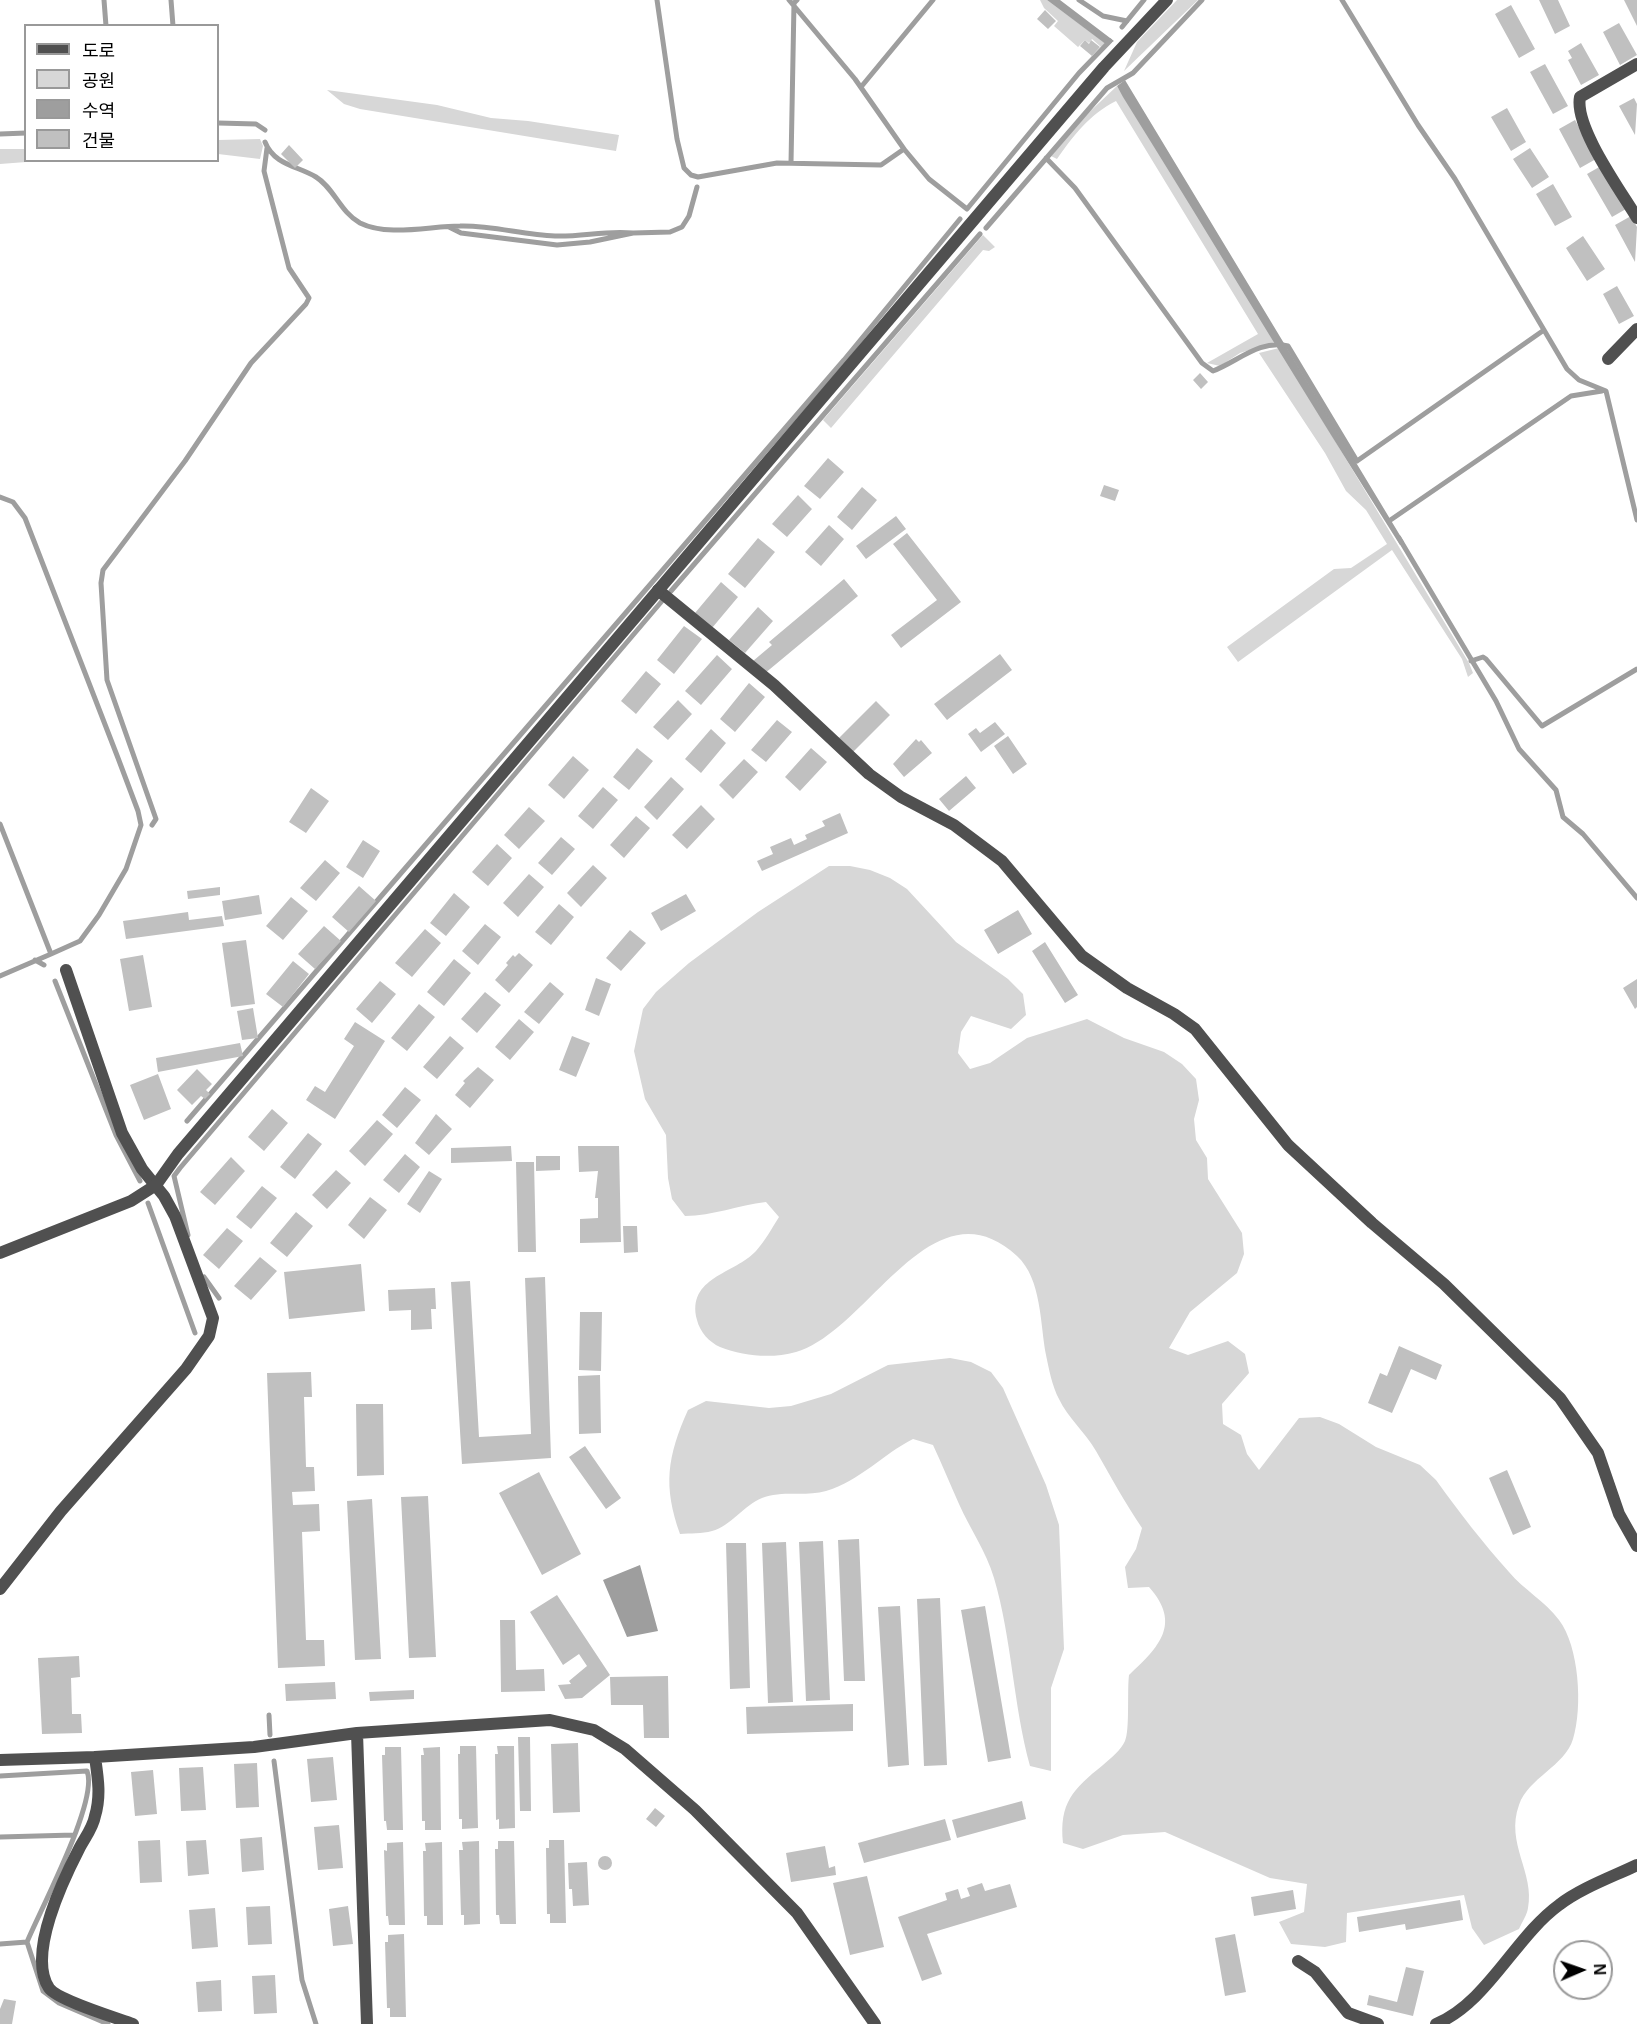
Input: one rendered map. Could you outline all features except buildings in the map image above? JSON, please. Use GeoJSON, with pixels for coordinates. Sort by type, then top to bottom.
{"type":"FeatureCollection","features":[{"type":"Feature","properties":{"kind":"street"},"geometry":{"type":"LineString","coordinates":[[0,1253],[131,1201],[156,1185],[185,1145],[1104,67],[1167,0]]}},
{"type":"Feature","properties":{"kind":"street"},"geometry":{"type":"LineString","coordinates":[[1637,64],[1580,98],[1578,109],[1586,130],[1637,218]]}},
{"type":"Feature","properties":{"kind":"street"},"geometry":{"type":"LineString","coordinates":[[1608,359],[1637,329]]}},
{"type":"Feature","properties":{"kind":"street"},"geometry":{"type":"LineString","coordinates":[[658,590],[774,686],[869,774],[901,797],[954,825],[1002,861],[1082,956],[1127,988],[1174,1014],[1195,1029],[1288,1145],[1444,1284],[1560,1398],[1598,1453],[1619,1514],[1637,1546]]}},
{"type":"Feature","properties":{"kind":"street"},"geometry":{"type":"LineString","coordinates":[[0,1589],[61,1511],[186,1368],[209,1336],[213,1318],[175,1216],[156,1185],[142,1169],[122,1133],[66,970]]}},
{"type":"Feature","properties":{"kind":"street"},"geometry":{"type":"LineString","coordinates":[[0,1760],[95,1757],[254,1747],[357,1732],[550,1720],[594,1730],[625,1749],[694,1810],[797,1913],[875,2024]]}},
{"type":"Feature","properties":{"kind":"street"},"geometry":{"type":"LineString","coordinates":[[357,1732],[367,2024]]}},
{"type":"Feature","properties":{"kind":"street"},"geometry":{"type":"LineString","coordinates":[[95,1757],[100,1791],[95,1819],[78,1852],[46,1928],[43,1951],[44,1975],[50,1989],[60,1996],[133,2024]]}},
{"type":"Feature","properties":{"kind":"street"},"geometry":{"type":"LineString","coordinates":[[1436,2024],[1446,2020],[1470,2001],[1559,1905],[1637,1865]]}},
{"type":"Feature","properties":{"kind":"street"},"geometry":{"type":"LineString","coordinates":[[1298,1961],[1315,1972],[1348,2013],[1378,2024]]}},
{"type":"Feature","properties":{"kind":"green space"},"geometry":{"type":"Polygon","coordinates":[[[1040,0],[1047,0],[1105,43],[1101,47],[1092,39],[1089,43],[1085,40],[1078,47],[1054,26],[1058,21],[1044,8],[1040,0]]]}},
{"type":"Feature","properties":{"kind":"green space"},"geometry":{"type":"Polygon","coordinates":[[[1177,0],[1198,0],[1124,71],[1137,42],[1177,0]]]}},
{"type":"Feature","properties":{"kind":"green space"},"geometry":{"type":"Polygon","coordinates":[[[1117,86],[1275,342],[1240,353],[1220,366],[1207,363],[1258,334],[1116,101],[1090,119],[1057,159],[1051,156],[1082,119],[1117,86]]]}},
{"type":"Feature","properties":{"kind":"green space"},"geometry":{"type":"Polygon","coordinates":[[[327,90],[437,105],[491,118],[528,121],[619,135],[616,151],[360,109],[344,104],[327,90]]]}},
{"type":"Feature","properties":{"kind":"green space"},"geometry":{"type":"Polygon","coordinates":[[[260,139],[263,146],[260,159],[219,154],[219,140],[260,139]]]}},
{"type":"Feature","properties":{"kind":"green space"},"geometry":{"type":"Polygon","coordinates":[[[0,149],[24,149],[24,162],[26,162],[0,164],[0,149]]]}},
{"type":"Feature","properties":{"kind":"green space"},"geometry":{"type":"Polygon","coordinates":[[[983,235],[995,247],[989,251],[983,250],[831,428],[823,420],[983,235]]]}},
{"type":"Feature","properties":{"kind":"green space"},"geometry":{"type":"Polygon","coordinates":[[[1279,348],[1469,663],[1473,673],[1468,677],[1462,659],[1392,550],[1238,662],[1227,647],[1334,569],[1351,568],[1387,544],[1366,510],[1346,491],[1325,453],[1259,353],[1279,348]]]}},
{"type":"Feature","properties":{"kind":"green space"},"geometry":{"type":"Polygon","coordinates":[[[829,866],[850,866],[870,870],[890,878],[907,889],[956,942],[1008,979],[1023,994],[1026,1015],[1011,1029],[971,1016],[961,1032],[958,1053],[970,1069],[990,1063],[1027,1038],[1087,1019],[1124,1038],[1164,1052],[1182,1064],[1196,1079],[1199,1100],[1194,1119],[1196,1140],[1207,1158],[1208,1179],[1242,1233],[1244,1254],[1237,1273],[1190,1312],[1169,1348],[1188,1355],[1228,1341],[1245,1354],[1249,1373],[1222,1404],[1223,1424],[1241,1435],[1247,1454],[1259,1470],[1299,1418],[1320,1417],[1339,1424],[1376,1447],[1420,1465],[1436,1480],[1509,1572],[1559,1620],[1566,1631],[1575,1661],[1578,1711],[1569,1748],[1555,1765],[1530,1787],[1519,1805],[1515,1832],[1528,1882],[1529,1895],[1527,1911],[1519,1929],[1484,1945],[1472,1928],[1464,1895],[1347,1913],[1346,1942],[1325,1947],[1291,1944],[1279,1922],[1304,1912],[1307,1884],[1270,1878],[1165,1832],[1123,1835],[1083,1849],[1063,1843],[1063,1817],[1070,1798],[1084,1782],[1116,1754],[1125,1741],[1129,1675],[1157,1645],[1165,1624],[1164,1612],[1159,1600],[1149,1587],[1128,1588],[1125,1567],[1136,1549],[1142,1528],[1092,1444],[1067,1412],[1057,1394],[1046,1355],[1036,1290],[1025,1266],[1017,1256],[986,1237],[957,1235],[929,1247],[902,1267],[823,1339],[796,1352],[767,1356],[738,1353],[716,1345],[703,1332],[697,1320],[696,1306],[699,1294],[714,1278],[747,1259],[756,1251],[779,1217],[766,1202],[685,1216],[672,1199],[668,1178],[666,1135],[645,1099],[634,1051],[643,1009],[656,992],[689,963],[758,912],[829,866]]]}},
{"type":"Feature","properties":{"kind":"green space"},"geometry":{"type":"Polygon","coordinates":[[[950,1358],[971,1362],[991,1372],[1003,1388],[1046,1485],[1059,1525],[1064,1649],[1051,1688],[1051,1771],[1030,1766],[1024,1743],[1005,1624],[994,1578],[933,1445],[913,1439],[838,1487],[818,1493],[777,1494],[762,1498],[749,1505],[725,1525],[712,1531],[680,1534],[671,1501],[672,1457],[688,1410],[706,1401],[769,1408],[791,1406],[831,1394],[888,1365],[950,1358]]]}},
{"type":"Feature","properties":{"kind":"water"},"geometry":{"type":"Polygon","coordinates":[[[1047,0],[1060,0],[1114,41],[1107,45],[1047,0]]]}},
{"type":"Feature","properties":{"kind":"water"},"geometry":{"type":"Polygon","coordinates":[[[1125,80],[1404,542],[1400,545],[1123,97],[1117,86],[1125,80]]]}},
{"type":"Feature","properties":{"kind":"water"},"geometry":{"type":"Polygon","coordinates":[[[640,1565],[658,1631],[627,1637],[603,1580],[640,1565]]]}},
{"type":"Feature","properties":{"kind":"waterway"},"geometry":{"type":"LineString","coordinates":[[104,0],[106,24]]}},
{"type":"Feature","properties":{"kind":"waterway"},"geometry":{"type":"LineString","coordinates":[[171,0],[173,24]]}},
{"type":"Feature","properties":{"kind":"waterway"},"geometry":{"type":"LineString","coordinates":[[657,0],[677,139],[684,168],[691,175],[698,177],[777,163],[881,165],[904,149]]}},
{"type":"Feature","properties":{"kind":"waterway"},"geometry":{"type":"LineString","coordinates":[[789,0],[855,79],[904,149],[929,179],[967,209],[1079,73],[1110,41]]}},
{"type":"Feature","properties":{"kind":"waterway"},"geometry":{"type":"LineString","coordinates":[[791,163],[794,3],[797,0]]}},
{"type":"Feature","properties":{"kind":"waterway"},"geometry":{"type":"LineString","coordinates":[[861,87],[933,0]]}},
{"type":"Feature","properties":{"kind":"waterway"},"geometry":{"type":"LineString","coordinates":[[1079,0],[1103,16],[1127,21]]}},
{"type":"Feature","properties":{"kind":"waterway"},"geometry":{"type":"LineString","coordinates":[[1122,27],[1144,0]]}},
{"type":"Feature","properties":{"kind":"waterway"},"geometry":{"type":"LineString","coordinates":[[986,228],[1107,88],[1133,73],[1202,0]]}},
{"type":"Feature","properties":{"kind":"waterway"},"geometry":{"type":"LineString","coordinates":[[1342,0],[1418,125],[1455,179],[1567,369],[1579,380],[1606,391],[1637,520]]}},
{"type":"Feature","properties":{"kind":"waterway"},"geometry":{"type":"LineString","coordinates":[[219,123],[256,124],[265,130]]}},
{"type":"Feature","properties":{"kind":"waterway"},"geometry":{"type":"LineString","coordinates":[[0,134],[24,133]]}},
{"type":"Feature","properties":{"kind":"waterway"},"geometry":{"type":"LineString","coordinates":[[265,142],[274,156],[316,177],[328,187],[347,213],[360,223],[371,227],[409,230],[472,226],[555,236],[633,233]]}},
{"type":"Feature","properties":{"kind":"waterway"},"geometry":{"type":"LineString","coordinates":[[152,825],[156,819],[107,680],[101,583],[103,570],[185,461],[251,363],[309,298],[289,268],[264,171],[267,148]]}},
{"type":"Feature","properties":{"kind":"waterway"},"geometry":{"type":"LineString","coordinates":[[1046,158],[1075,188],[1202,363],[1213,371],[1258,348],[1288,346],[1357,461],[1544,330]]}},
{"type":"Feature","properties":{"kind":"waterway"},"geometry":{"type":"LineString","coordinates":[[449,227],[461,233],[557,245],[590,242],[633,233],[670,232],[682,227],[689,216],[697,187]]}},
{"type":"Feature","properties":{"kind":"waterway"},"geometry":{"type":"LineString","coordinates":[[187,1121],[844,360],[960,219]]}},
{"type":"Feature","properties":{"kind":"waterway"},"geometry":{"type":"LineString","coordinates":[[671,591],[980,234]]}},
{"type":"Feature","properties":{"kind":"waterway"},"geometry":{"type":"LineString","coordinates":[[1389,521],[1571,396],[1602,391]]}},
{"type":"Feature","properties":{"kind":"waterway"},"geometry":{"type":"LineString","coordinates":[[0,497],[13,502],[25,518],[118,758],[141,825],[126,869],[99,915],[80,941],[51,954],[0,824]]}},
{"type":"Feature","properties":{"kind":"waterway"},"geometry":{"type":"LineString","coordinates":[[1399,538],[1496,701],[1519,749],[1556,790],[1563,817],[1583,834],[1637,898]]}},
{"type":"Feature","properties":{"kind":"waterway"},"geometry":{"type":"LineString","coordinates":[[188,1235],[174,1176],[662,601]]}},
{"type":"Feature","properties":{"kind":"waterway"},"geometry":{"type":"LineString","coordinates":[[1471,661],[1483,657],[1486,659],[1542,726],[1637,669]]}},
{"type":"Feature","properties":{"kind":"waterway"},"geometry":{"type":"LineString","coordinates":[[0,976],[51,954]]}},
{"type":"Feature","properties":{"kind":"waterway"},"geometry":{"type":"LineString","coordinates":[[35,960],[44,965]]}},
{"type":"Feature","properties":{"kind":"waterway"},"geometry":{"type":"LineString","coordinates":[[55,981],[116,1135],[140,1181]]}},
{"type":"Feature","properties":{"kind":"waterway"},"geometry":{"type":"LineString","coordinates":[[148,1203],[195,1333]]}},
{"type":"Feature","properties":{"kind":"waterway"},"geometry":{"type":"LineString","coordinates":[[204,1277],[219,1298]]}},
{"type":"Feature","properties":{"kind":"waterway"},"geometry":{"type":"LineString","coordinates":[[269,1715],[270,1735]]}},
{"type":"Feature","properties":{"kind":"waterway"},"geometry":{"type":"LineString","coordinates":[[274,1761],[302,1980],[316,2024]]}},
{"type":"Feature","properties":{"kind":"waterway"},"geometry":{"type":"LineString","coordinates":[[0,1776],[87,1771],[88,1785],[85,1805],[77,1829],[27,1942],[43,1991],[59,2003],[108,2024]]}},
{"type":"Feature","properties":{"kind":"waterway"},"geometry":{"type":"LineString","coordinates":[[0,1837],[74,1835]]}},
{"type":"Feature","properties":{"kind":"waterway"},"geometry":{"type":"LineString","coordinates":[[0,1944],[27,1942]]}}]}
